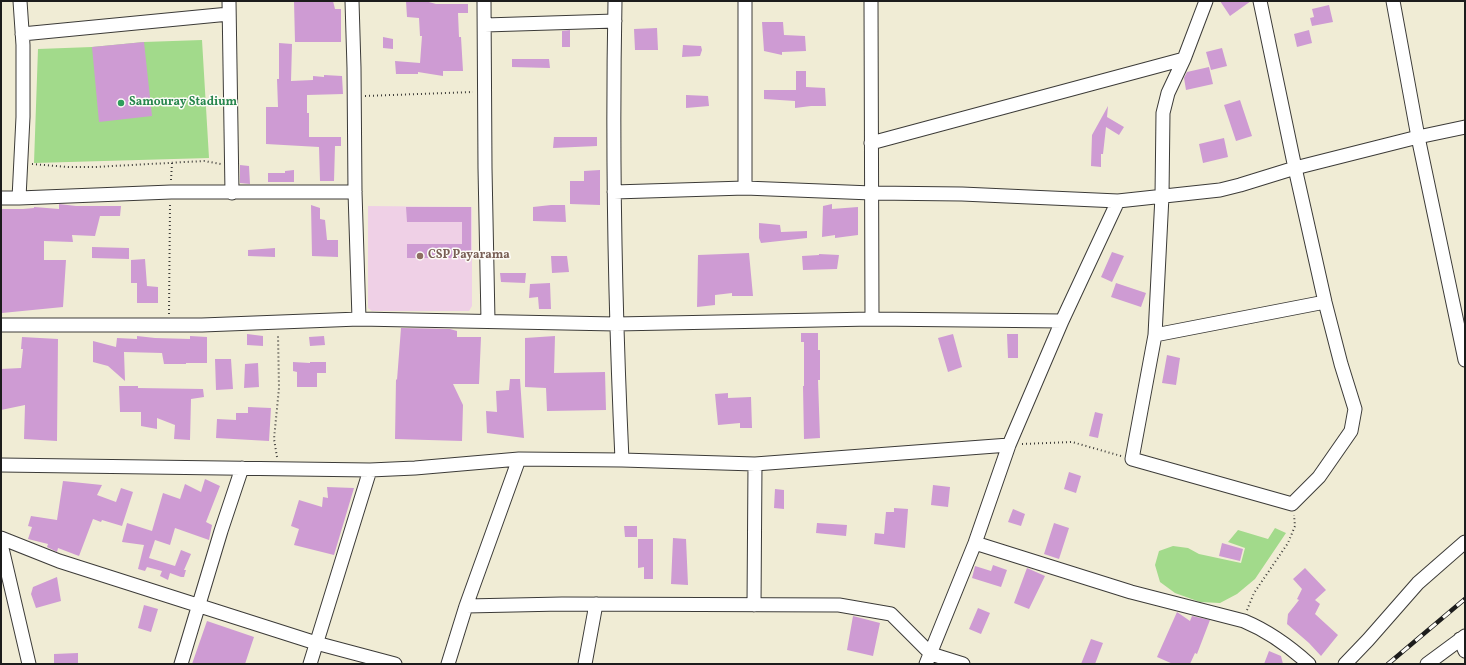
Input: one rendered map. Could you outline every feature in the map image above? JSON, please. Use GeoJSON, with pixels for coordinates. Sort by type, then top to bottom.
{"type":"FeatureCollection","features":[{"type":"Feature","properties":{"kind":"street"},"geometry":{"type":"LineString","coordinates":[[19,198],[23,117],[20,1]]}},
{"type":"Feature","properties":{"kind":"street"},"geometry":{"type":"LineString","coordinates":[[352,1],[355,192],[359,319]]}},
{"type":"Feature","properties":{"kind":"street"},"geometry":{"type":"LineString","coordinates":[[484,1],[488,321]]}},
{"type":"Feature","properties":{"kind":"street"},"geometry":{"type":"LineString","coordinates":[[615,1],[613,100],[616,324],[622,460]]}},
{"type":"Feature","properties":{"kind":"street"},"geometry":{"type":"LineString","coordinates":[[745,1],[745,188]]}},
{"type":"Feature","properties":{"kind":"street"},"geometry":{"type":"LineString","coordinates":[[871,1],[872,319]]}},
{"type":"Feature","properties":{"kind":"street"},"geometry":{"type":"LineString","coordinates":[[1206,1],[1184,59],[1168,93],[1163,113],[1162,196],[1155,336],[1132,459],[1292,504],[1319,477],[1351,431],[1355,409],[1341,364],[1325,302],[1260,1]]}},
{"type":"Feature","properties":{"kind":"street"},"geometry":{"type":"LineString","coordinates":[[1393,1],[1418,137],[1465,360]]}},
{"type":"Feature","properties":{"kind":"street"},"geometry":{"type":"LineString","coordinates":[[22,34],[229,8],[232,193]]}},
{"type":"Feature","properties":{"kind":"street"},"geometry":{"type":"LineString","coordinates":[[484,25],[614,21]]}},
{"type":"Feature","properties":{"kind":"street"},"geometry":{"type":"LineString","coordinates":[[872,143],[1184,59]]}},
{"type":"Feature","properties":{"kind":"street"},"geometry":{"type":"LineString","coordinates":[[614,192],[745,188],[872,193],[962,194],[1118,201],[1220,190],[1295,168],[1418,137],[1465,127]]}},
{"type":"Feature","properties":{"kind":"street"},"geometry":{"type":"LineString","coordinates":[[1,198],[171,192],[355,192]]}},
{"type":"Feature","properties":{"kind":"street"},"geometry":{"type":"LineString","coordinates":[[929,659],[975,543],[1009,445],[1062,321],[1118,201]]}},
{"type":"Feature","properties":{"kind":"street"},"geometry":{"type":"LineString","coordinates":[[1155,336],[1325,302]]}},
{"type":"Feature","properties":{"kind":"street"},"geometry":{"type":"LineString","coordinates":[[1,325],[94,326],[169,324],[202,326],[359,319],[616,324],[872,319],[1062,321]]}},
{"type":"Feature","properties":{"kind":"street"},"geometry":{"type":"LineString","coordinates":[[1,465],[242,468],[279,470],[370,470],[415,468],[519,459],[755,464],[1009,445]]}},
{"type":"Feature","properties":{"kind":"street"},"geometry":{"type":"LineString","coordinates":[[448,664],[466,606],[519,459]]}},
{"type":"Feature","properties":{"kind":"street"},"geometry":{"type":"LineString","coordinates":[[754,605],[755,464]]}},
{"type":"Feature","properties":{"kind":"street"},"geometry":{"type":"LineString","coordinates":[[182,664],[221,531],[242,468]]}},
{"type":"Feature","properties":{"kind":"street"},"geometry":{"type":"LineString","coordinates":[[310,664],[370,470]]}},
{"type":"Feature","properties":{"kind":"street"},"geometry":{"type":"LineString","coordinates":[[1,538],[59,561],[199,606],[316,643],[395,664]]}},
{"type":"Feature","properties":{"kind":"street"},"geometry":{"type":"LineString","coordinates":[[1345,664],[1418,583],[1465,542]]}},
{"type":"Feature","properties":{"kind":"street"},"geometry":{"type":"LineString","coordinates":[[975,543],[1131,592],[1244,621],[1267,632],[1293,650],[1309,664]]}},
{"type":"Feature","properties":{"kind":"street"},"geometry":{"type":"LineString","coordinates":[[1,544],[29,664]]}},
{"type":"Feature","properties":{"kind":"street"},"geometry":{"type":"LineString","coordinates":[[466,606],[562,604],[839,605],[891,614],[929,659],[963,664]]}},
{"type":"Feature","properties":{"kind":"street"},"geometry":{"type":"LineString","coordinates":[[585,664],[596,604]]}},
{"type":"Feature","properties":{"kind":"street"},"geometry":{"type":"LineString","coordinates":[[1427,664],[1463,642]]}},
{"type":"Feature","properties":{"kind":"path"},"geometry":{"type":"LineString","coordinates":[[354,96],[485,92]]}},
{"type":"Feature","properties":{"kind":"path"},"geometry":{"type":"LineString","coordinates":[[20,164],[95,167],[204,161],[232,166]]}},
{"type":"Feature","properties":{"kind":"path"},"geometry":{"type":"LineString","coordinates":[[169,324],[172,163]]}},
{"type":"Feature","properties":{"kind":"path"},"geometry":{"type":"LineString","coordinates":[[278,322],[279,388],[274,439],[279,470]]}},
{"type":"Feature","properties":{"kind":"path"},"geometry":{"type":"LineString","coordinates":[[1009,445],[1072,442],[1132,459]]}},
{"type":"Feature","properties":{"kind":"path"},"geometry":{"type":"LineString","coordinates":[[1244,621],[1254,593],[1288,543],[1295,526],[1292,504]]}},
{"type":"Feature","properties":{"kind":"shaded area","name":"CSP Payarama"},"geometry":{"type":"Polygon","coordinates":[[[368,206],[472,207],[472,306],[469,311],[372,311],[368,308],[368,206]]]}},
{"type":"Feature","properties":{"kind":"green space","name":"Samouray Stadium"},"geometry":{"type":"Polygon","coordinates":[[[202,40],[209,158],[34,163],[38,49],[202,40]]]}},
{"type":"Feature","properties":{"kind":"green space"},"geometry":{"type":"Polygon","coordinates":[[[1275,528],[1286,533],[1255,579],[1237,594],[1220,603],[1200,602],[1175,593],[1160,582],[1155,565],[1159,551],[1173,546],[1188,548],[1199,554],[1241,563],[1245,548],[1228,542],[1238,530],[1268,539],[1275,528]]]}},
{"type":"Feature","properties":{"kind":"building"},"geometry":{"type":"Polygon","coordinates":[[[294,1],[333,1],[335,9],[341,9],[341,42],[295,42],[294,1]]]}},
{"type":"Feature","properties":{"kind":"building"},"geometry":{"type":"Polygon","coordinates":[[[406,1],[425,1],[436,4],[468,4],[468,13],[458,13],[463,71],[443,71],[443,76],[418,72],[418,74],[396,74],[395,61],[420,63],[422,36],[420,36],[419,18],[407,17],[406,1]]]}},
{"type":"Feature","properties":{"kind":"building"},"geometry":{"type":"Polygon","coordinates":[[[1220,1],[1251,1],[1230,16],[1220,1]]]}},
{"type":"Feature","properties":{"kind":"building"},"geometry":{"type":"Polygon","coordinates":[[[1329,5],[1333,22],[1312,26],[1310,18],[1314,17],[1312,9],[1329,5]]]}},
{"type":"Feature","properties":{"kind":"building"},"geometry":{"type":"Polygon","coordinates":[[[762,22],[783,22],[784,35],[805,36],[806,51],[782,52],[782,55],[764,51],[762,22]]]}},
{"type":"Feature","properties":{"kind":"building"},"geometry":{"type":"Polygon","coordinates":[[[657,28],[658,50],[635,50],[634,29],[657,28]]]}},
{"type":"Feature","properties":{"kind":"building"},"geometry":{"type":"Polygon","coordinates":[[[570,30],[570,47],[562,47],[562,31],[570,30]]]}},
{"type":"Feature","properties":{"kind":"building"},"geometry":{"type":"Polygon","coordinates":[[[1309,30],[1312,43],[1297,47],[1294,34],[1309,30]]]}},
{"type":"Feature","properties":{"kind":"building"},"geometry":{"type":"Polygon","coordinates":[[[383,37],[393,39],[393,49],[383,48],[383,37]]]}},
{"type":"Feature","properties":{"kind":"building"},"geometry":{"type":"Polygon","coordinates":[[[144,42],[152,116],[99,122],[92,47],[144,42]]]}},
{"type":"Feature","properties":{"kind":"building"},"geometry":{"type":"Polygon","coordinates":[[[279,43],[292,44],[291,81],[313,80],[313,76],[342,76],[343,94],[307,95],[309,137],[341,137],[341,146],[335,146],[334,181],[320,181],[319,147],[266,144],[266,107],[278,107],[277,79],[279,79],[279,43]]]}},
{"type":"Feature","properties":{"kind":"building"},"geometry":{"type":"Polygon","coordinates":[[[683,45],[701,46],[702,50],[700,56],[682,57],[683,45]]]}},
{"type":"Feature","properties":{"kind":"building"},"geometry":{"type":"Polygon","coordinates":[[[1222,48],[1227,66],[1211,70],[1206,52],[1222,48]]]}},
{"type":"Feature","properties":{"kind":"building"},"geometry":{"type":"Polygon","coordinates":[[[512,59],[549,59],[550,68],[512,67],[512,59]]]}},
{"type":"Feature","properties":{"kind":"building"},"geometry":{"type":"Polygon","coordinates":[[[1209,67],[1213,84],[1186,90],[1184,78],[1187,72],[1209,67]]]}},
{"type":"Feature","properties":{"kind":"building"},"geometry":{"type":"Polygon","coordinates":[[[796,71],[806,71],[806,87],[825,88],[826,106],[795,108],[795,101],[764,99],[764,90],[796,90],[796,71]]]}},
{"type":"Feature","properties":{"kind":"building"},"geometry":{"type":"Polygon","coordinates":[[[686,95],[708,96],[709,106],[686,108],[686,95]]]}},
{"type":"Feature","properties":{"kind":"building"},"geometry":{"type":"Polygon","coordinates":[[[1240,100],[1252,136],[1236,141],[1224,105],[1240,100]]]}},
{"type":"Feature","properties":{"kind":"building"},"geometry":{"type":"Polygon","coordinates":[[[1108,106],[1107,117],[1124,127],[1119,135],[1106,127],[1103,154],[1101,154],[1101,167],[1091,166],[1092,135],[1108,106]]]}},
{"type":"Feature","properties":{"kind":"building"},"geometry":{"type":"Polygon","coordinates":[[[554,137],[597,137],[597,146],[553,148],[554,137]]]}},
{"type":"Feature","properties":{"kind":"building"},"geometry":{"type":"Polygon","coordinates":[[[1224,138],[1228,157],[1203,163],[1199,144],[1224,138]]]}},
{"type":"Feature","properties":{"kind":"building"},"geometry":{"type":"Polygon","coordinates":[[[240,165],[249,166],[250,184],[240,183],[240,165]]]}},
{"type":"Feature","properties":{"kind":"building"},"geometry":{"type":"Polygon","coordinates":[[[294,170],[294,182],[268,182],[268,173],[285,173],[285,171],[294,170]]]}},
{"type":"Feature","properties":{"kind":"building"},"geometry":{"type":"Polygon","coordinates":[[[600,170],[600,205],[570,204],[570,181],[584,181],[584,171],[600,170]]]}},
{"type":"Feature","properties":{"kind":"building"},"geometry":{"type":"Polygon","coordinates":[[[59,204],[76,206],[121,206],[120,216],[100,216],[95,236],[72,235],[73,242],[44,241],[44,260],[66,260],[63,307],[2,313],[1,209],[23,209],[34,207],[59,209],[59,204]]]}},
{"type":"Feature","properties":{"kind":"building"},"geometry":{"type":"Polygon","coordinates":[[[832,204],[832,209],[858,207],[858,235],[835,238],[835,235],[822,237],[823,206],[832,204]]]}},
{"type":"Feature","properties":{"kind":"building"},"geometry":{"type":"Polygon","coordinates":[[[311,205],[320,208],[320,219],[325,220],[327,240],[338,240],[338,257],[312,256],[311,205]]]}},
{"type":"Feature","properties":{"kind":"building"},"geometry":{"type":"Polygon","coordinates":[[[565,205],[566,222],[533,221],[533,207],[565,205]]]}},
{"type":"Feature","properties":{"kind":"building"},"geometry":{"type":"Polygon","coordinates":[[[406,207],[471,207],[471,260],[462,260],[462,258],[407,258],[407,244],[462,244],[462,222],[407,222],[406,207]]]}},
{"type":"Feature","properties":{"kind":"building"},"geometry":{"type":"Polygon","coordinates":[[[759,223],[780,225],[781,232],[807,231],[807,238],[761,243],[759,238],[759,223]]]}},
{"type":"Feature","properties":{"kind":"building"},"geometry":{"type":"Polygon","coordinates":[[[92,247],[129,248],[129,259],[92,258],[92,247]]]}},
{"type":"Feature","properties":{"kind":"building"},"geometry":{"type":"Polygon","coordinates":[[[275,248],[275,257],[248,256],[248,250],[275,248]]]}},
{"type":"Feature","properties":{"kind":"building"},"geometry":{"type":"Polygon","coordinates":[[[1112,252],[1124,256],[1112,282],[1101,277],[1112,252]]]}},
{"type":"Feature","properties":{"kind":"building"},"geometry":{"type":"Polygon","coordinates":[[[749,253],[753,296],[732,296],[732,293],[715,295],[715,305],[697,307],[698,255],[749,253]]]}},
{"type":"Feature","properties":{"kind":"building"},"geometry":{"type":"Polygon","coordinates":[[[819,254],[839,255],[837,269],[803,270],[802,256],[819,254]]]}},
{"type":"Feature","properties":{"kind":"building"},"geometry":{"type":"Polygon","coordinates":[[[551,256],[567,256],[569,272],[552,273],[551,256]]]}},
{"type":"Feature","properties":{"kind":"building"},"geometry":{"type":"Polygon","coordinates":[[[145,259],[147,286],[158,287],[158,303],[137,303],[137,283],[131,283],[131,260],[145,259]]]}},
{"type":"Feature","properties":{"kind":"building"},"geometry":{"type":"Polygon","coordinates":[[[500,273],[526,273],[525,283],[501,282],[500,273]]]}},
{"type":"Feature","properties":{"kind":"building"},"geometry":{"type":"Polygon","coordinates":[[[550,283],[551,309],[539,309],[538,297],[529,298],[530,284],[550,283]]]}},
{"type":"Feature","properties":{"kind":"building"},"geometry":{"type":"Polygon","coordinates":[[[1116,283],[1146,293],[1141,307],[1111,297],[1116,283]]]}},
{"type":"Feature","properties":{"kind":"building"},"geometry":{"type":"Polygon","coordinates":[[[401,328],[450,329],[457,331],[457,337],[481,337],[479,384],[453,384],[463,405],[462,441],[395,439],[396,379],[397,380],[401,328]]]}},
{"type":"Feature","properties":{"kind":"building"},"geometry":{"type":"Polygon","coordinates":[[[801,333],[818,333],[818,350],[820,350],[820,380],[818,380],[820,438],[804,439],[804,342],[801,342],[801,333]]]}},
{"type":"Feature","properties":{"kind":"building"},"geometry":{"type":"Polygon","coordinates":[[[247,334],[263,336],[263,346],[247,345],[247,334]]]}},
{"type":"Feature","properties":{"kind":"building"},"geometry":{"type":"Polygon","coordinates":[[[953,334],[962,367],[948,372],[938,338],[953,334]]]}},
{"type":"Feature","properties":{"kind":"building"},"geometry":{"type":"Polygon","coordinates":[[[1007,334],[1018,334],[1018,358],[1008,358],[1007,334]]]}},
{"type":"Feature","properties":{"kind":"building"},"geometry":{"type":"Polygon","coordinates":[[[137,336],[190,339],[190,336],[207,337],[207,363],[164,364],[162,353],[124,352],[125,381],[108,366],[93,362],[93,341],[116,347],[117,338],[137,339],[137,336]]]}},
{"type":"Feature","properties":{"kind":"building"},"geometry":{"type":"Polygon","coordinates":[[[324,336],[325,345],[310,346],[309,337],[324,336]]]}},
{"type":"Feature","properties":{"kind":"building"},"geometry":{"type":"Polygon","coordinates":[[[555,336],[554,373],[605,372],[606,410],[547,411],[546,388],[525,387],[525,338],[555,336]]]}},
{"type":"Feature","properties":{"kind":"building"},"geometry":{"type":"Polygon","coordinates":[[[22,337],[58,339],[57,441],[24,439],[25,405],[1,410],[1,369],[21,368],[23,349],[21,349],[22,337]]]}},
{"type":"Feature","properties":{"kind":"building"},"geometry":{"type":"Polygon","coordinates":[[[1167,355],[1180,358],[1176,385],[1162,383],[1167,355]]]}},
{"type":"Feature","properties":{"kind":"building"},"geometry":{"type":"Polygon","coordinates":[[[215,359],[231,359],[233,389],[216,390],[215,359]]]}},
{"type":"Feature","properties":{"kind":"building"},"geometry":{"type":"Polygon","coordinates":[[[293,362],[326,362],[326,373],[317,373],[317,387],[297,387],[297,372],[293,371],[293,362]]]}},
{"type":"Feature","properties":{"kind":"building"},"geometry":{"type":"Polygon","coordinates":[[[258,363],[259,387],[244,388],[245,364],[258,363]]]}},
{"type":"Feature","properties":{"kind":"building"},"geometry":{"type":"Polygon","coordinates":[[[510,379],[520,379],[524,438],[487,433],[486,411],[497,412],[496,391],[509,390],[510,379]]]}},
{"type":"Feature","properties":{"kind":"building"},"geometry":{"type":"Polygon","coordinates":[[[119,386],[138,386],[138,388],[203,389],[204,397],[191,399],[190,440],[174,439],[175,425],[157,418],[157,429],[141,426],[141,412],[120,412],[119,386]]]}},
{"type":"Feature","properties":{"kind":"building"},"geometry":{"type":"Polygon","coordinates":[[[728,393],[728,398],[751,397],[752,428],[740,428],[740,423],[718,425],[715,394],[728,393]]]}},
{"type":"Feature","properties":{"kind":"building"},"geometry":{"type":"Polygon","coordinates":[[[248,407],[271,408],[269,441],[216,438],[217,419],[236,420],[236,413],[248,413],[248,407]]]}},
{"type":"Feature","properties":{"kind":"building"},"geometry":{"type":"Polygon","coordinates":[[[1095,412],[1103,414],[1098,438],[1089,436],[1095,412]]]}},
{"type":"Feature","properties":{"kind":"building"},"geometry":{"type":"Polygon","coordinates":[[[1069,472],[1081,476],[1076,493],[1064,489],[1069,472]]]}},
{"type":"Feature","properties":{"kind":"building"},"geometry":{"type":"Polygon","coordinates":[[[205,479],[220,486],[206,522],[212,525],[209,540],[175,528],[170,545],[155,540],[149,558],[175,566],[181,550],[191,554],[184,570],[186,570],[184,577],[170,573],[168,580],[160,576],[162,571],[147,567],[145,571],[138,569],[144,545],[122,542],[127,523],[152,531],[163,493],[180,499],[185,484],[201,492],[205,479]]]}},
{"type":"Feature","properties":{"kind":"building"},"geometry":{"type":"Polygon","coordinates":[[[63,481],[102,485],[97,495],[116,502],[121,488],[133,492],[122,526],[93,519],[79,556],[58,548],[57,552],[47,547],[48,544],[28,539],[32,527],[28,526],[31,516],[57,520],[63,481]]]}},
{"type":"Feature","properties":{"kind":"building"},"geometry":{"type":"Polygon","coordinates":[[[933,485],[950,487],[948,507],[931,505],[933,485]]]}},
{"type":"Feature","properties":{"kind":"building"},"geometry":{"type":"Polygon","coordinates":[[[327,487],[354,488],[334,555],[294,545],[299,529],[291,526],[299,500],[322,507],[323,497],[328,498],[327,487]]]}},
{"type":"Feature","properties":{"kind":"building"},"geometry":{"type":"Polygon","coordinates":[[[775,489],[784,490],[784,509],[774,508],[775,489]]]}},
{"type":"Feature","properties":{"kind":"building"},"geometry":{"type":"Polygon","coordinates":[[[894,508],[908,509],[905,548],[874,544],[875,533],[884,534],[886,512],[894,512],[894,508]]]}},
{"type":"Feature","properties":{"kind":"building"},"geometry":{"type":"Polygon","coordinates":[[[1013,509],[1025,514],[1021,526],[1008,522],[1013,509]]]}},
{"type":"Feature","properties":{"kind":"building"},"geometry":{"type":"Polygon","coordinates":[[[817,523],[847,525],[846,536],[816,533],[817,523]]]}},
{"type":"Feature","properties":{"kind":"building"},"geometry":{"type":"Polygon","coordinates":[[[1054,523],[1069,528],[1059,559],[1044,554],[1054,523]]]}},
{"type":"Feature","properties":{"kind":"building"},"geometry":{"type":"Polygon","coordinates":[[[624,526],[637,526],[637,537],[625,537],[624,526]]]}},
{"type":"Feature","properties":{"kind":"building"},"geometry":{"type":"Polygon","coordinates":[[[673,538],[686,539],[688,585],[671,584],[673,538]]]}},
{"type":"Feature","properties":{"kind":"building"},"geometry":{"type":"Polygon","coordinates":[[[638,539],[653,539],[653,579],[644,579],[644,567],[638,568],[638,539]]]}},
{"type":"Feature","properties":{"kind":"building"},"geometry":{"type":"Polygon","coordinates":[[[1222,543],[1243,549],[1240,561],[1219,556],[1222,543]]]}},
{"type":"Feature","properties":{"kind":"building"},"geometry":{"type":"Polygon","coordinates":[[[993,565],[1007,570],[1001,587],[972,578],[975,566],[991,571],[993,565]]]}},
{"type":"Feature","properties":{"kind":"building"},"geometry":{"type":"Polygon","coordinates":[[[1027,568],[1045,576],[1029,609],[1014,603],[1027,568]]]}},
{"type":"Feature","properties":{"kind":"building"},"geometry":{"type":"Polygon","coordinates":[[[1305,568],[1326,590],[1315,600],[1320,604],[1315,614],[1338,635],[1321,656],[1309,643],[1287,624],[1288,614],[1299,600],[1297,599],[1302,589],[1293,579],[1305,568]]]}},
{"type":"Feature","properties":{"kind":"building"},"geometry":{"type":"Polygon","coordinates":[[[57,577],[61,601],[36,608],[31,594],[33,587],[57,577]]]}},
{"type":"Feature","properties":{"kind":"building"},"geometry":{"type":"Polygon","coordinates":[[[144,605],[158,609],[151,632],[138,628],[144,605]]]}},
{"type":"Feature","properties":{"kind":"building"},"geometry":{"type":"Polygon","coordinates":[[[978,608],[990,613],[981,634],[969,629],[978,608]]]}},
{"type":"Feature","properties":{"kind":"building"},"geometry":{"type":"Polygon","coordinates":[[[1177,612],[1190,621],[1192,616],[1210,620],[1197,654],[1195,653],[1190,664],[1173,664],[1157,657],[1177,612]]]}},
{"type":"Feature","properties":{"kind":"building"},"geometry":{"type":"Polygon","coordinates":[[[853,616],[880,623],[873,656],[847,650],[853,616]]]}},
{"type":"Feature","properties":{"kind":"building"},"geometry":{"type":"Polygon","coordinates":[[[207,621],[254,637],[245,664],[192,664],[207,621]]]}},
{"type":"Feature","properties":{"kind":"building"},"geometry":{"type":"Polygon","coordinates":[[[1091,639],[1103,643],[1095,664],[1081,664],[1091,639]]]}},
{"type":"Feature","properties":{"kind":"building"},"geometry":{"type":"Polygon","coordinates":[[[1269,651],[1281,656],[1283,664],[1264,664],[1269,651]]]}},
{"type":"Feature","properties":{"kind":"building"},"geometry":{"type":"Polygon","coordinates":[[[78,653],[78,664],[54,664],[54,654],[78,653]]]}},
{"type":"Feature","properties":{"kind":"railway"},"geometry":{"type":"LineString","coordinates":[[1388,664],[1465,599]]}},
{"type":"Feature","properties":{"kind":"place","name":"Samouray Stadium"},"geometry":{"type":"Point","coordinates":[121,103]}},
{"type":"Feature","properties":{"kind":"place","name":"CSP Payarama"},"geometry":{"type":"Point","coordinates":[420,256]}}]}
